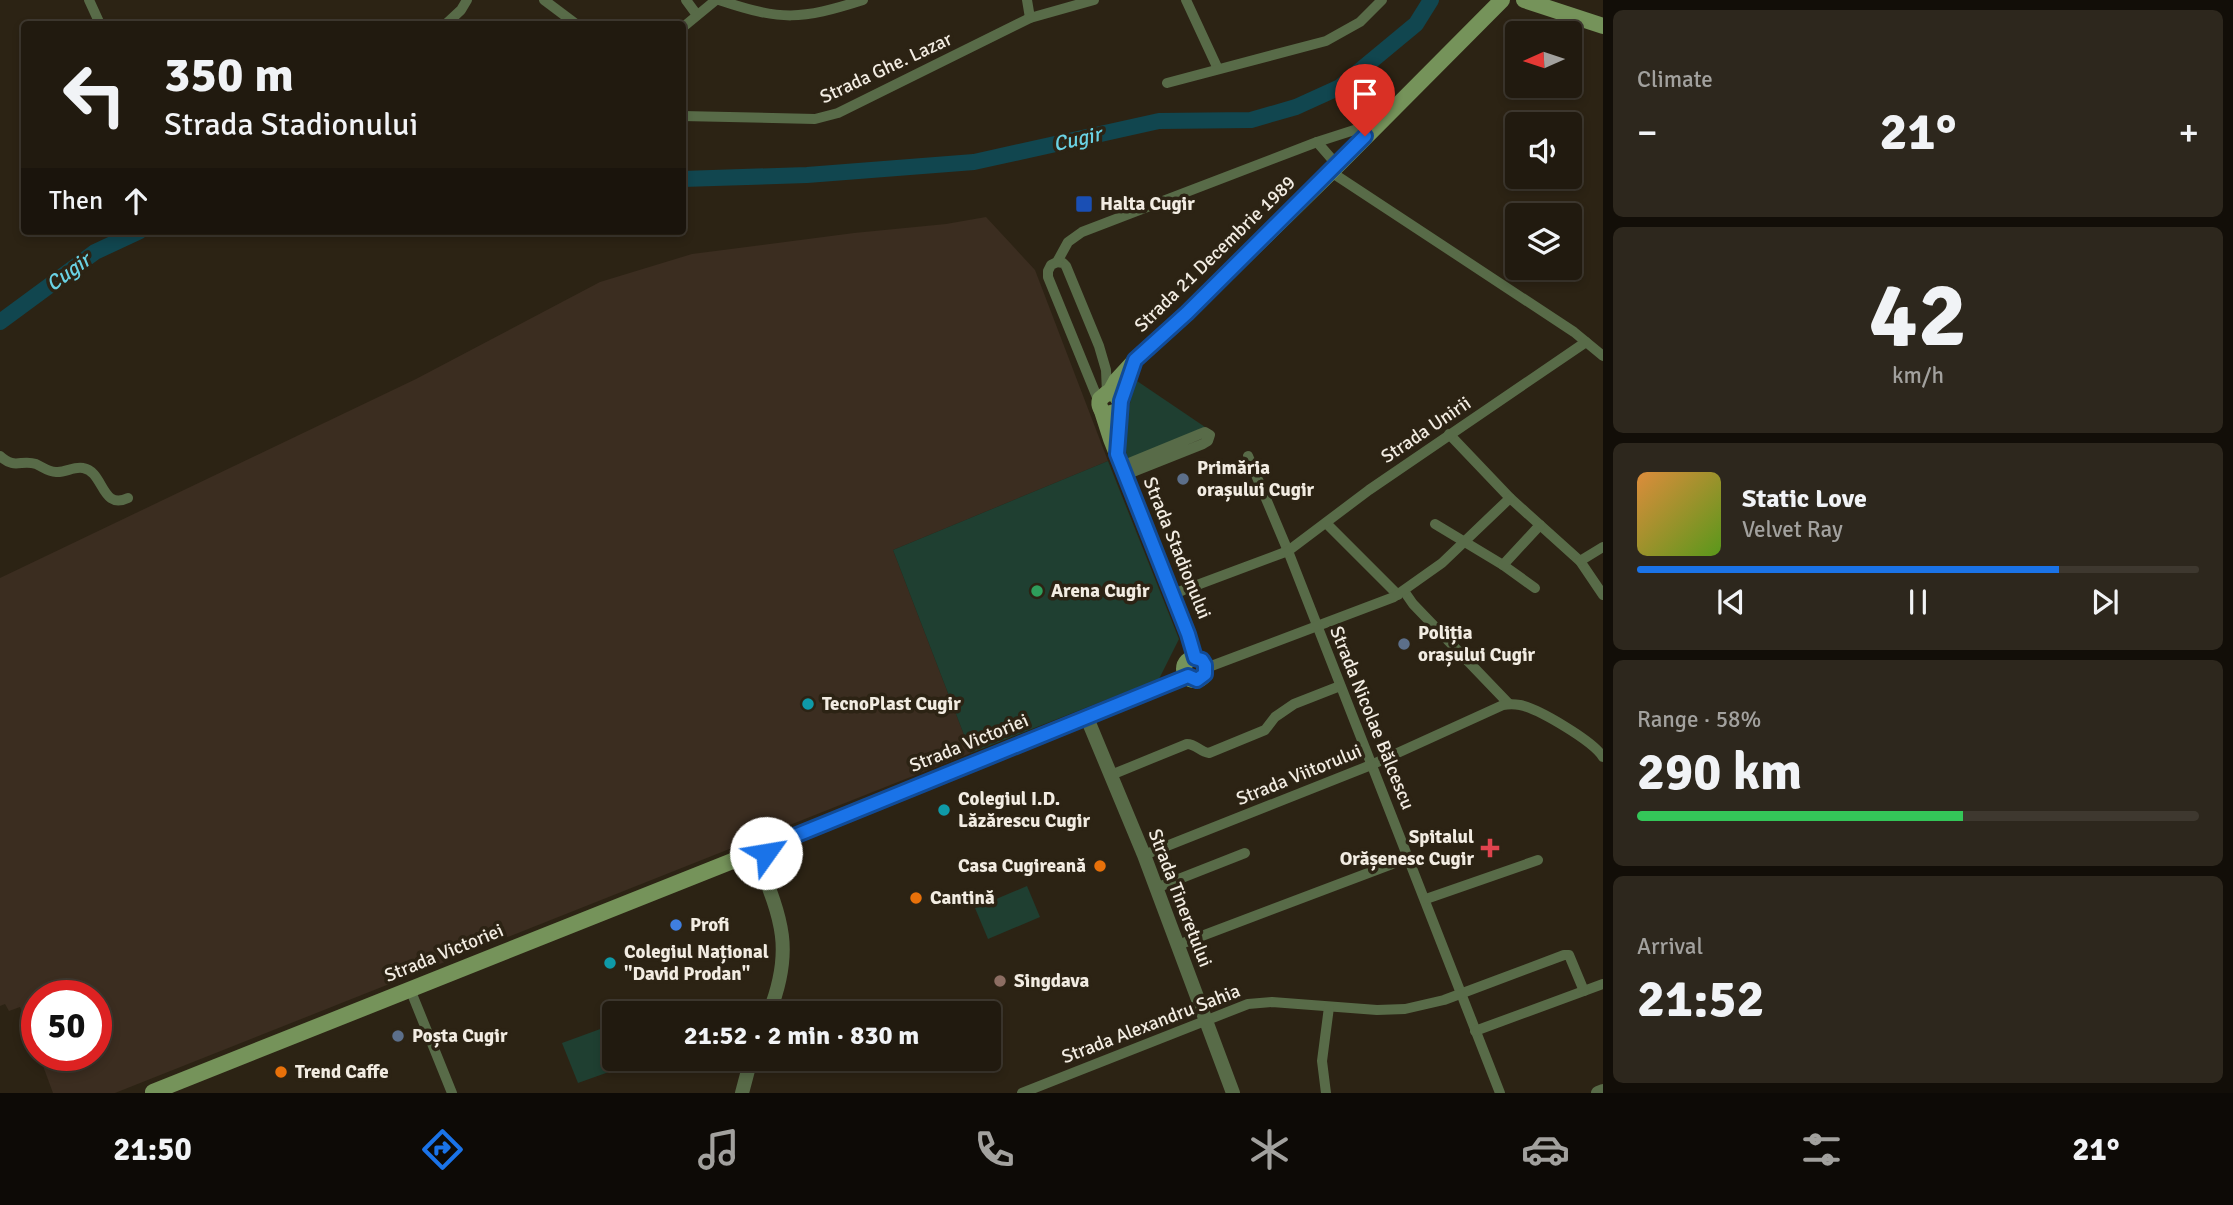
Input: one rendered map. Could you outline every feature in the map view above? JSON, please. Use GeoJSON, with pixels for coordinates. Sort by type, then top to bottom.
{"type":"FeatureCollection","features":[{"type":"Feature","properties":{"kind":"main road","name":"Strada 21 Decembrie 1989"},"geometry":{"type":"LineString","coordinates":[[1110,401],[1135,360],[1187,313],[1502,0]]}},
{"type":"Feature","properties":{"kind":"main road"},"geometry":{"type":"LineString","coordinates":[[1524,0],[1603,26]]}},
{"type":"Feature","properties":{"kind":"main road","name":"Strada Stadionului"},"geometry":{"type":"LineString","coordinates":[[1110,401],[1121,465],[1201,663]]}},
{"type":"Feature","properties":{"kind":"main road","name":"Strada Victoriei"},"geometry":{"type":"LineString","coordinates":[[149,1093],[758,854],[1188,676],[1186,663],[1201,663]]}},
{"type":"Feature","properties":{"kind":"street"},"geometry":{"type":"LineString","coordinates":[[89,0],[99,21]]}},
{"type":"Feature","properties":{"kind":"street"},"geometry":{"type":"LineString","coordinates":[[449,21],[467,0]]}},
{"type":"Feature","properties":{"kind":"street"},"geometry":{"type":"LineString","coordinates":[[544,0],[572,21]]}},
{"type":"Feature","properties":{"kind":"street"},"geometry":{"type":"LineString","coordinates":[[686,0],[697,15]]}},
{"type":"Feature","properties":{"kind":"street"},"geometry":{"type":"LineString","coordinates":[[686,24],[718,0],[758,12],[788,17],[813,15],[863,0]]}},
{"type":"Feature","properties":{"kind":"street"},"geometry":{"type":"LineString","coordinates":[[1027,0],[1030,18]]}},
{"type":"Feature","properties":{"kind":"street","name":"Strada Ghe. Lazar"},"geometry":{"type":"LineString","coordinates":[[686,116],[804,119],[828,116],[1030,18],[1094,0]]}},
{"type":"Feature","properties":{"kind":"street"},"geometry":{"type":"LineString","coordinates":[[1186,0],[1218,69]]}},
{"type":"Feature","properties":{"kind":"street"},"geometry":{"type":"LineString","coordinates":[[1167,83],[1326,41],[1360,22],[1382,0]]}},
{"type":"Feature","properties":{"kind":"street"},"geometry":{"type":"LineString","coordinates":[[1110,401],[1048,277],[1051,265],[1057,262],[1068,242],[1082,232],[1317,142],[1379,122]]}},
{"type":"Feature","properties":{"kind":"street"},"geometry":{"type":"LineString","coordinates":[[1317,142],[1334,168],[1574,332],[1603,356]]}},
{"type":"Feature","properties":{"kind":"street","name":"Strada Stadionului"},"geometry":{"type":"LineString","coordinates":[[1057,262],[1066,266],[1094,334],[1106,370],[1110,401]]}},
{"type":"Feature","properties":{"kind":"street","name":"Strada Unirii"},"geometry":{"type":"LineString","coordinates":[[1172,594],[1288,551],[1369,490],[1586,342]]}},
{"type":"Feature","properties":{"kind":"street"},"geometry":{"type":"LineString","coordinates":[[1449,434],[1510,498],[1580,561],[1603,595]]}},
{"type":"Feature","properties":{"kind":"street"},"geometry":{"type":"LineString","coordinates":[[1121,465],[1201,439]]}},
{"type":"Feature","properties":{"kind":"street"},"geometry":{"type":"LineString","coordinates":[[0,456],[7,463],[36,464],[49,471],[83,468],[91,470],[112,499],[121,501],[128,498]]}},
{"type":"Feature","properties":{"kind":"street","name":"Strada Nicolae Bălcescu"},"geometry":{"type":"LineString","coordinates":[[1248,456],[1288,551],[1500,1093]]}},
{"type":"Feature","properties":{"kind":"street"},"geometry":{"type":"LineString","coordinates":[[1201,663],[1317,627],[1401,593],[1442,563],[1510,498]]}},
{"type":"Feature","properties":{"kind":"street"},"geometry":{"type":"LineString","coordinates":[[1326,523],[1413,604],[1506,705],[1517,704],[1550,719],[1583,738],[1603,757]]}},
{"type":"Feature","properties":{"kind":"street"},"geometry":{"type":"LineString","coordinates":[[1436,524],[1535,588]]}},
{"type":"Feature","properties":{"kind":"street"},"geometry":{"type":"LineString","coordinates":[[1503,565],[1540,525]]}},
{"type":"Feature","properties":{"kind":"street"},"geometry":{"type":"LineString","coordinates":[[1580,561],[1603,547]]}},
{"type":"Feature","properties":{"kind":"street"},"geometry":{"type":"LineString","coordinates":[[1111,775],[1187,744],[1193,744],[1202,752],[1209,753],[1265,730],[1275,717],[1294,704],[1340,686]]}},
{"type":"Feature","properties":{"kind":"street","name":"Strada Viitorului"},"geometry":{"type":"LineString","coordinates":[[1143,855],[1371,765],[1506,705]]}},
{"type":"Feature","properties":{"kind":"street","name":"Strada Tineretului"},"geometry":{"type":"LineString","coordinates":[[1087,718],[1156,888],[1233,1093]]}},
{"type":"Feature","properties":{"kind":"street"},"geometry":{"type":"LineString","coordinates":[[1156,888],[1245,853]]}},
{"type":"Feature","properties":{"kind":"street"},"geometry":{"type":"LineString","coordinates":[[758,854],[783,940],[783,970],[773,1001]]}},
{"type":"Feature","properties":{"kind":"street"},"geometry":{"type":"LineString","coordinates":[[1178,945],[1408,858]]}},
{"type":"Feature","properties":{"kind":"street"},"geometry":{"type":"LineString","coordinates":[[1426,900],[1538,860]]}},
{"type":"Feature","properties":{"kind":"street","name":"Strada Alexandru Sahia"},"geometry":{"type":"LineString","coordinates":[[1022,1093],[1258,1002],[1377,1010],[1405,1009],[1432,1004],[1564,955],[1569,956],[1584,991]]}},
{"type":"Feature","properties":{"kind":"street"},"geometry":{"type":"LineString","coordinates":[[1475,1031],[1603,984]]}},
{"type":"Feature","properties":{"kind":"street"},"geometry":{"type":"LineString","coordinates":[[410,989],[452,1093]]}},
{"type":"Feature","properties":{"kind":"street"},"geometry":{"type":"LineString","coordinates":[[1326,1093],[1322,1061],[1329,1007]]}},
{"type":"Feature","properties":{"kind":"street"},"geometry":{"type":"LineString","coordinates":[[742,1093],[748,1071]]}},
{"type":"Feature","properties":{"kind":"shaded area"},"geometry":{"type":"Polygon","coordinates":[[[986,217],[1035,270],[1108,461],[893,550],[971,753],[115,1093],[53,1093],[45,1071],[112,1071],[112,980],[21,980],[21,1010],[20,1007],[9,1011],[5,1004],[0,1006],[0,578],[416,379],[600,282],[692,254],[986,217]]]}},
{"type":"Feature","properties":{"kind":"green space"},"geometry":{"type":"Polygon","coordinates":[[[1137,381],[1205,427],[1127,460],[1127,420],[1137,381]]]}},
{"type":"Feature","properties":{"kind":"green space"},"geometry":{"type":"Polygon","coordinates":[[[1108,461],[1179,639],[1159,679],[971,753],[893,550],[1108,461]]]}},
{"type":"Feature","properties":{"kind":"green space"},"geometry":{"type":"Polygon","coordinates":[[[1027,886],[1040,917],[988,939],[975,908],[1027,886]]]}},
{"type":"Feature","properties":{"kind":"green space"},"geometry":{"type":"Polygon","coordinates":[[[602,1028],[602,1071],[612,1071],[578,1083],[562,1043],[602,1028]]]}},
{"type":"Feature","properties":{"kind":"waterway","name":"Cugir"},"geometry":{"type":"LineString","coordinates":[[686,179],[807,175],[974,162],[1159,121],[1251,120],[1296,107],[1340,87],[1416,24],[1431,0]]}},
{"type":"Feature","properties":{"kind":"waterway","name":"Cugir"},"geometry":{"type":"LineString","coordinates":[[0,322],[95,252],[131,235]]}},
{"type":"Feature","properties":{"kind":"place","name":"Halta Cugir"},"geometry":{"type":"Point","coordinates":[1084,204]}},
{"type":"Feature","properties":{"kind":"place","name":"Primăria orașului Cugir"},"geometry":{"type":"Point","coordinates":[1183,479]}},
{"type":"Feature","properties":{"kind":"place","name":"Arena Cugir"},"geometry":{"type":"Point","coordinates":[1037,591]}},
{"type":"Feature","properties":{"kind":"place","name":"Poliția orașului Cugir"},"geometry":{"type":"Point","coordinates":[1404,644]}},
{"type":"Feature","properties":{"kind":"place","name":"TecnoPlast Cugir"},"geometry":{"type":"Point","coordinates":[808,704]}},
{"type":"Feature","properties":{"kind":"place","name":"Colegiul I.D. Lăzărescu Cugir"},"geometry":{"type":"Point","coordinates":[944,810]}},
{"type":"Feature","properties":{"kind":"place","name":"Spitalul Orășenesc Cugir"},"geometry":{"type":"Point","coordinates":[1490,848]}},
{"type":"Feature","properties":{"kind":"place","name":"Casa Cugireană"},"geometry":{"type":"Point","coordinates":[1100,866]}},
{"type":"Feature","properties":{"kind":"place","name":"Cantină"},"geometry":{"type":"Point","coordinates":[916,898]}},
{"type":"Feature","properties":{"kind":"place","name":"Profi"},"geometry":{"type":"Point","coordinates":[676,925]}},
{"type":"Feature","properties":{"kind":"place","name":"Colegiul Național \"David Prodan\""},"geometry":{"type":"Point","coordinates":[610,963]}},
{"type":"Feature","properties":{"kind":"place","name":"Singdava"},"geometry":{"type":"Point","coordinates":[1000,981]}},
{"type":"Feature","properties":{"kind":"place","name":"Poșta Cugir"},"geometry":{"type":"Point","coordinates":[398,1036]}},
{"type":"Feature","properties":{"kind":"place","name":"Trend Caffe"},"geometry":{"type":"Point","coordinates":[281,1072]}},
{"type":"Feature","properties":{"kind":"route"},"geometry":{"type":"LineString","coordinates":[[766,853],[765,848],[848,814],[1188,676],[1197,680],[1205,674],[1205,665],[1202,660],[1195,658],[1117,454],[1121,401],[1135,360],[1187,313],[1365,136]]}}]}
